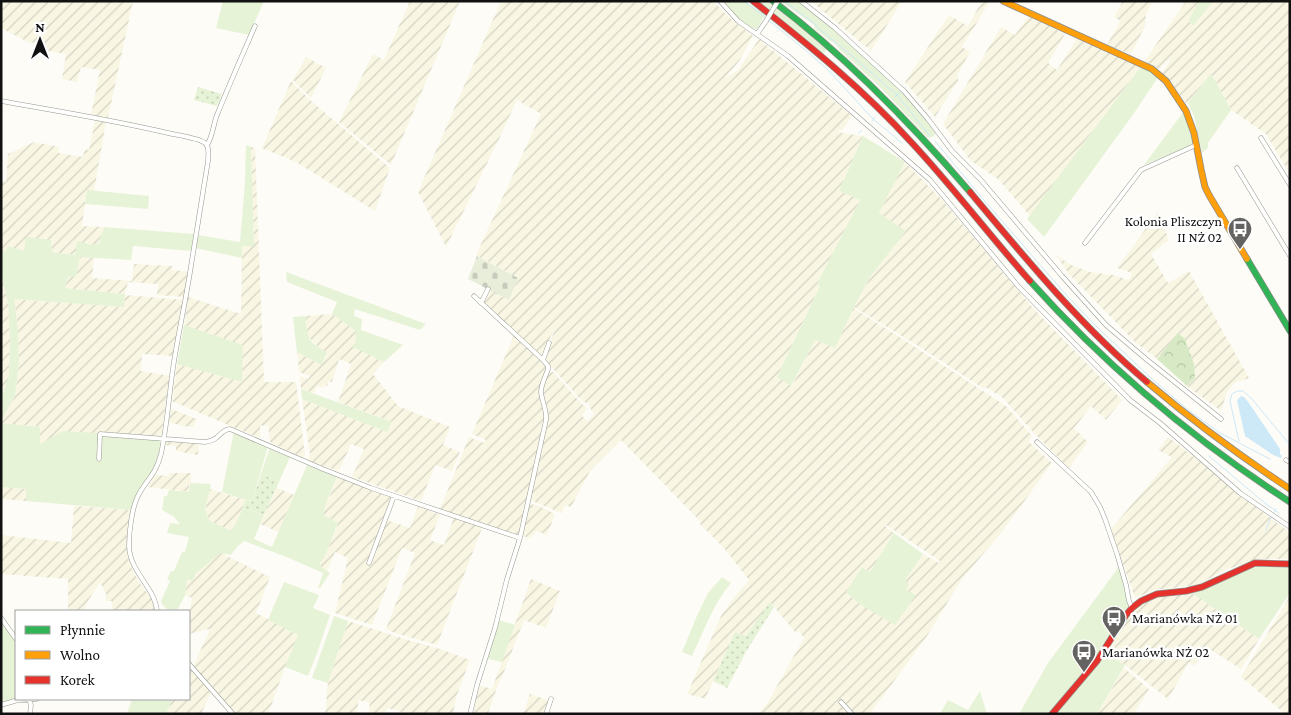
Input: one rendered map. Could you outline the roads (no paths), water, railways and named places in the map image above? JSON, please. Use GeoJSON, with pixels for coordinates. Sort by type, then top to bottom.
{"type":"FeatureCollection","features":[{"type":"Feature","properties":{"kind":"main road"},"geometry":{"type":"LineString","coordinates":[[753,1],[827,61],[879,110],[936,171],[1049,302],[1108,362],[1156,405],[1210,448],[1290,502]]}},
{"type":"Feature","properties":{"kind":"main road"},"geometry":{"type":"LineString","coordinates":[[774,1],[847,62],[902,116],[1041,276],[1113,351],[1192,420],[1237,454],[1290,489]]}},
{"type":"Feature","properties":{"kind":"main road"},"geometry":{"type":"LineString","coordinates":[[1003,1],[1152,69],[1159,73],[1170,85],[1185,108],[1192,124],[1202,175],[1209,195],[1290,331]]}},
{"type":"Feature","properties":{"kind":"main road"},"geometry":{"type":"LineString","coordinates":[[1052,714],[1099,659],[1124,617],[1143,600],[1154,595],[1188,591],[1202,587],[1254,563],[1290,564]]}},
{"type":"Feature","properties":{"kind":"street"},"geometry":{"type":"LineString","coordinates":[[720,1],[734,18],[788,56],[930,180],[1018,286],[1130,400],[1160,423],[1240,493],[1290,527]]}},
{"type":"Feature","properties":{"kind":"street"},"geometry":{"type":"LineString","coordinates":[[757,34],[778,1]]}},
{"type":"Feature","properties":{"kind":"street"},"geometry":{"type":"LineString","coordinates":[[801,1],[904,91],[918,106],[952,151],[980,179],[1062,276],[1115,333],[1220,419]]}},
{"type":"Feature","properties":{"kind":"street"},"geometry":{"type":"LineString","coordinates":[[157,610],[153,596],[135,568],[130,553],[135,504],[139,493],[156,468],[161,454],[173,367],[208,161],[209,152],[207,145],[224,98],[255,26]]}},
{"type":"Feature","properties":{"kind":"street"},"geometry":{"type":"LineString","coordinates":[[1,101],[153,130],[197,140],[207,145]]}},
{"type":"Feature","properties":{"kind":"street"},"geometry":{"type":"LineString","coordinates":[[1261,138],[1290,185]]}},
{"type":"Feature","properties":{"kind":"street"},"geometry":{"type":"LineString","coordinates":[[1085,243],[1141,170],[1196,145]]}},
{"type":"Feature","properties":{"kind":"street"},"geometry":{"type":"LineString","coordinates":[[1237,168],[1290,256]]}},
{"type":"Feature","properties":{"kind":"street"},"geometry":{"type":"LineString","coordinates":[[481,303],[488,289]]}},
{"type":"Feature","properties":{"kind":"street"},"geometry":{"type":"LineString","coordinates":[[470,714],[520,538],[546,420],[541,390],[548,369],[543,360],[474,296]]}},
{"type":"Feature","properties":{"kind":"street"},"geometry":{"type":"LineString","coordinates":[[543,360],[549,343]]}},
{"type":"Feature","properties":{"kind":"street"},"geometry":{"type":"LineString","coordinates":[[99,459],[100,434],[208,442],[216,439],[226,429],[232,429],[323,469],[394,496],[520,538]]}},
{"type":"Feature","properties":{"kind":"street"},"geometry":{"type":"LineString","coordinates":[[1037,442],[1091,492],[1100,507],[1117,554],[1132,608]]}},
{"type":"Feature","properties":{"kind":"street"},"geometry":{"type":"LineString","coordinates":[[369,563],[394,496]]}},
{"type":"Feature","properties":{"kind":"street"},"geometry":{"type":"LineString","coordinates":[[1,618],[15,638]]}},
{"type":"Feature","properties":{"kind":"street"},"geometry":{"type":"LineString","coordinates":[[190,665],[233,714]]}},
{"type":"Feature","properties":{"kind":"street"},"geometry":{"type":"LineString","coordinates":[[1,704],[18,700]]}},
{"type":"Feature","properties":{"kind":"street"},"geometry":{"type":"LineString","coordinates":[[29,700],[30,714]]}},
{"type":"Feature","properties":{"kind":"street"},"geometry":{"type":"LineString","coordinates":[[546,714],[551,700]]}},
{"type":"Feature","properties":{"kind":"street"},"geometry":{"type":"LineString","coordinates":[[841,702],[852,714]]}},
{"type":"Feature","properties":{"kind":"water"},"geometry":{"type":"Polygon","coordinates":[[[1241,396],[1249,403],[1280,449],[1281,458],[1273,455],[1245,436],[1237,400],[1241,396]]]}},
{"type":"Feature","properties":{"kind":"waterway"},"geometry":{"type":"LineString","coordinates":[[743,1],[809,53],[829,71],[873,119],[902,143]]}},
{"type":"Feature","properties":{"kind":"waterway"},"geometry":{"type":"LineString","coordinates":[[784,1],[815,24],[897,95],[930,136]]}},
{"type":"Feature","properties":{"kind":"waterway"},"geometry":{"type":"LineString","coordinates":[[895,97],[901,91]]}},
{"type":"Feature","properties":{"kind":"waterway"},"geometry":{"type":"LineString","coordinates":[[872,121],[875,117]]}},
{"type":"Feature","properties":{"kind":"waterway"},"geometry":{"type":"LineString","coordinates":[[859,133],[862,130]]}},
{"type":"Feature","properties":{"kind":"waterway"},"geometry":{"type":"LineString","coordinates":[[935,141],[1068,297],[1098,328],[1187,409],[1220,433],[1270,459]]}},
{"type":"Feature","properties":{"kind":"waterway"},"geometry":{"type":"LineString","coordinates":[[1239,441],[1230,401],[1232,394],[1237,391],[1243,391],[1252,399],[1290,445]]}},
{"type":"Feature","properties":{"kind":"waterway"},"geometry":{"type":"LineString","coordinates":[[1209,456],[1279,513]]}},
{"type":"Feature","properties":{"kind":"waterway"},"geometry":{"type":"LineString","coordinates":[[1274,513],[1276,509]]}},
{"type":"Feature","properties":{"kind":"waterway"},"geometry":{"type":"LineString","coordinates":[[1266,530],[1271,517]]}},
{"type":"Feature","properties":{"kind":"place","name":"Kolonia Pliszczyn II NŻ 02"},"geometry":{"type":"Point","coordinates":[1240,250]}},
{"type":"Feature","properties":{"kind":"place","name":"Marianówka NŻ 01"},"geometry":{"type":"Point","coordinates":[1114,639]}},
{"type":"Feature","properties":{"kind":"place","name":"Marianówka NŻ 02"},"geometry":{"type":"Point","coordinates":[1084,673]}}]}
